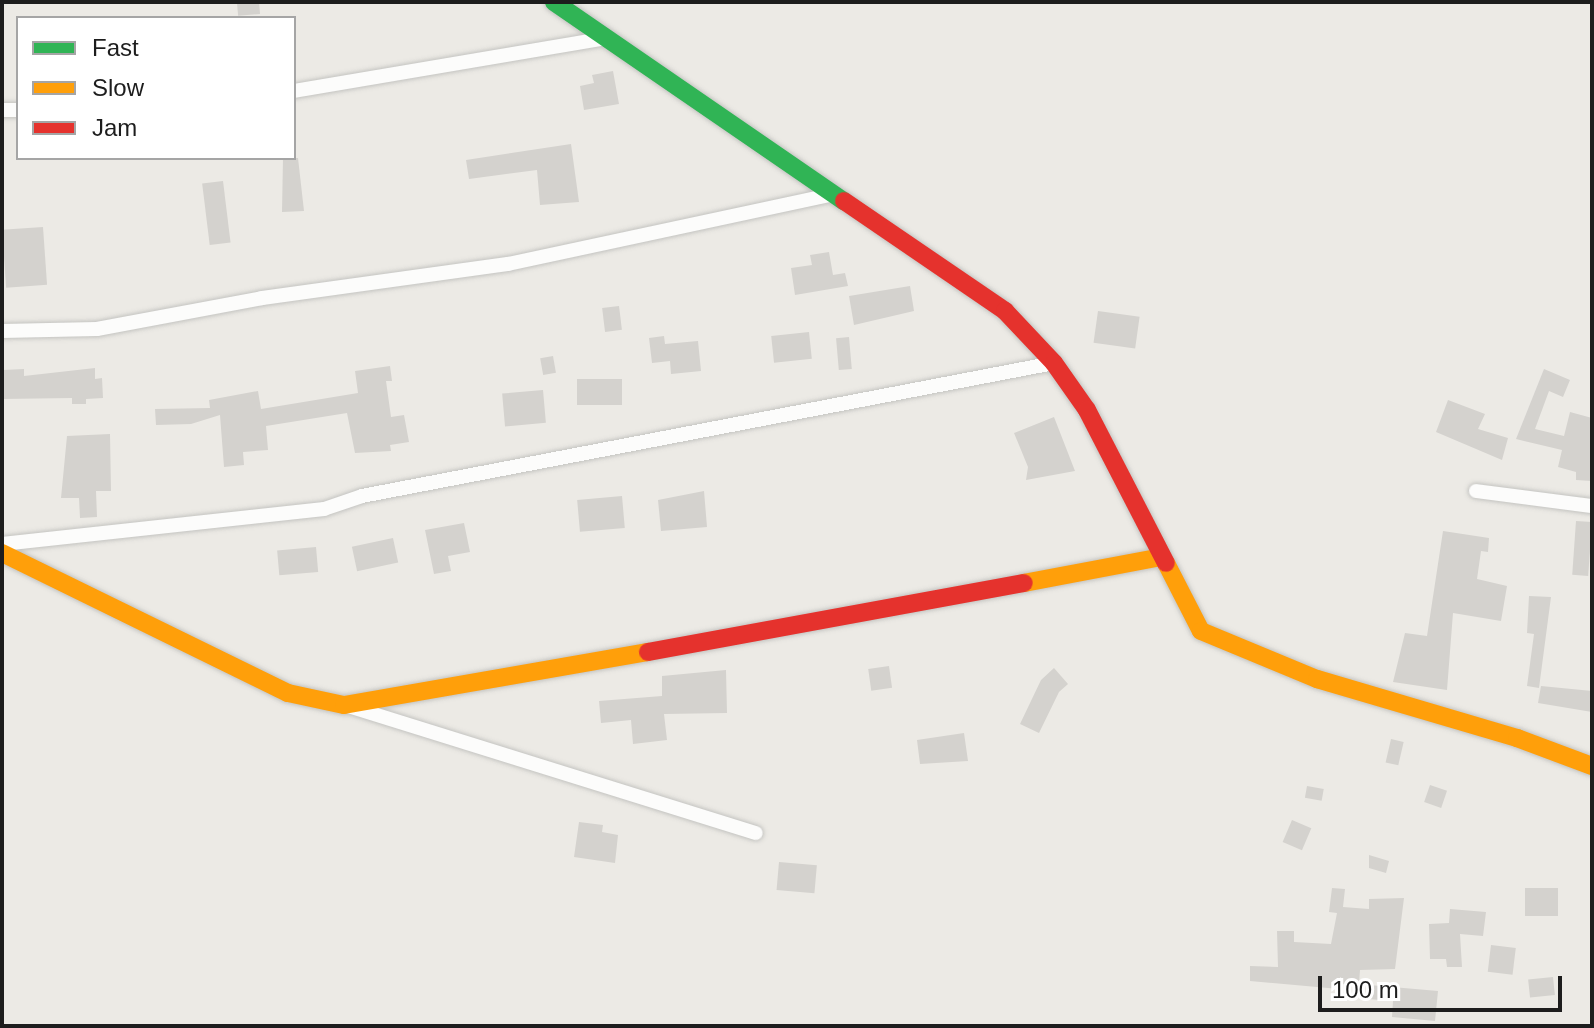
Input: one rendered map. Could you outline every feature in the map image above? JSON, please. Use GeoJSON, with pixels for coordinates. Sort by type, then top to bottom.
{"type":"FeatureCollection","features":[{"type":"Feature","properties":{"kind":"street"},"geometry":{"type":"LineString","coordinates":[[554,2],[576,10],[607,38],[1005,311],[1054,363],[1087,410],[1194,624],[1216,639],[1317,679],[1517,738],[1592,766]]}},
{"type":"Feature","properties":{"kind":"street"},"geometry":{"type":"LineString","coordinates":[[296,91],[607,38]]}},
{"type":"Feature","properties":{"kind":"street"},"geometry":{"type":"LineString","coordinates":[[2,331],[97,329],[262,298],[508,264],[835,194]]}},
{"type":"Feature","properties":{"kind":"street"},"geometry":{"type":"LineString","coordinates":[[2,544],[324,509],[362,496],[1054,363]]}},
{"type":"Feature","properties":{"kind":"street"},"geometry":{"type":"LineString","coordinates":[[1476,491],[1592,506]]}},
{"type":"Feature","properties":{"kind":"street"},"geometry":{"type":"LineString","coordinates":[[2,553],[288,693],[344,705],[756,833]]}},
{"type":"Feature","properties":{"kind":"street"},"geometry":{"type":"LineString","coordinates":[[344,705],[382,702],[1161,557]]}},
{"type":"Feature","properties":{"kind":"building"},"geometry":{"type":"Polygon","coordinates":[[[259,2],[260,14],[238,16],[237,4],[259,2]]]}},
{"type":"Feature","properties":{"kind":"building"},"geometry":{"type":"Polygon","coordinates":[[[613,71],[619,104],[584,110],[580,86],[594,83],[592,75],[613,71]]]}},
{"type":"Feature","properties":{"kind":"building"},"geometry":{"type":"Polygon","coordinates":[[[571,144],[579,202],[540,205],[537,170],[469,179],[466,160],[571,144]]]}},
{"type":"Feature","properties":{"kind":"building"},"geometry":{"type":"Polygon","coordinates":[[[298,158],[304,211],[282,212],[283,160],[298,158]]]}},
{"type":"Feature","properties":{"kind":"building"},"geometry":{"type":"Polygon","coordinates":[[[223,181],[231,243],[210,245],[202,184],[223,181]]]}},
{"type":"Feature","properties":{"kind":"building"},"geometry":{"type":"Polygon","coordinates":[[[43,227],[47,285],[6,288],[2,230],[43,227]]]}},
{"type":"Feature","properties":{"kind":"building"},"geometry":{"type":"Polygon","coordinates":[[[829,252],[833,275],[845,273],[848,286],[795,295],[791,268],[812,265],[810,255],[829,252]]]}},
{"type":"Feature","properties":{"kind":"building"},"geometry":{"type":"Polygon","coordinates":[[[910,286],[914,311],[854,325],[849,296],[910,286]]]}},
{"type":"Feature","properties":{"kind":"building"},"geometry":{"type":"Polygon","coordinates":[[[619,306],[622,330],[605,332],[602,308],[619,306]]]}},
{"type":"Feature","properties":{"kind":"building"},"geometry":{"type":"Polygon","coordinates":[[[1098,311],[1140,317],[1135,349],[1094,343],[1098,311]]]}},
{"type":"Feature","properties":{"kind":"building"},"geometry":{"type":"Polygon","coordinates":[[[809,332],[812,359],[774,363],[771,336],[809,332]]]}},
{"type":"Feature","properties":{"kind":"building"},"geometry":{"type":"Polygon","coordinates":[[[664,336],[665,344],[698,341],[701,371],[671,374],[670,361],[652,363],[649,338],[664,336]]]}},
{"type":"Feature","properties":{"kind":"building"},"geometry":{"type":"Polygon","coordinates":[[[849,337],[852,369],[839,370],[836,338],[849,337]]]}},
{"type":"Feature","properties":{"kind":"building"},"geometry":{"type":"Polygon","coordinates":[[[553,356],[556,373],[543,375],[540,358],[553,356]]]}},
{"type":"Feature","properties":{"kind":"building"},"geometry":{"type":"Polygon","coordinates":[[[390,366],[392,381],[386,381],[391,417],[404,415],[409,442],[390,445],[391,451],[355,453],[347,413],[266,426],[268,450],[243,452],[244,465],[224,467],[220,415],[191,424],[156,425],[155,409],[210,408],[209,400],[258,391],[261,409],[358,393],[355,371],[390,366]]]}},
{"type":"Feature","properties":{"kind":"building"},"geometry":{"type":"Polygon","coordinates":[[[95,368],[95,379],[102,378],[103,398],[86,399],[86,404],[72,404],[72,398],[2,399],[3,370],[24,369],[24,376],[95,368]]]}},
{"type":"Feature","properties":{"kind":"building"},"geometry":{"type":"Polygon","coordinates":[[[1544,369],[1570,380],[1563,397],[1549,391],[1535,429],[1564,436],[1570,412],[1592,418],[1592,481],[1576,480],[1576,472],[1558,467],[1562,450],[1516,439],[1544,369]]]}},
{"type":"Feature","properties":{"kind":"building"},"geometry":{"type":"Polygon","coordinates":[[[577,379],[622,379],[622,405],[577,405],[577,379]]]}},
{"type":"Feature","properties":{"kind":"building"},"geometry":{"type":"Polygon","coordinates":[[[543,390],[546,423],[505,426],[502,394],[543,390]]]}},
{"type":"Feature","properties":{"kind":"building"},"geometry":{"type":"Polygon","coordinates":[[[1448,400],[1485,414],[1478,429],[1508,438],[1502,460],[1436,432],[1448,400]]]}},
{"type":"Feature","properties":{"kind":"building"},"geometry":{"type":"Polygon","coordinates":[[[1054,417],[1075,471],[1026,480],[1028,467],[1014,433],[1054,417]]]}},
{"type":"Feature","properties":{"kind":"building"},"geometry":{"type":"Polygon","coordinates":[[[110,434],[111,491],[96,491],[97,517],[80,518],[79,498],[61,498],[67,436],[110,434]]]}},
{"type":"Feature","properties":{"kind":"building"},"geometry":{"type":"Polygon","coordinates":[[[704,491],[707,527],[661,531],[658,500],[704,491]]]}},
{"type":"Feature","properties":{"kind":"building"},"geometry":{"type":"Polygon","coordinates":[[[622,496],[625,528],[580,532],[577,500],[622,496]]]}},
{"type":"Feature","properties":{"kind":"building"},"geometry":{"type":"Polygon","coordinates":[[[1576,521],[1592,522],[1588,576],[1572,575],[1576,521]]]}},
{"type":"Feature","properties":{"kind":"building"},"geometry":{"type":"Polygon","coordinates":[[[464,523],[470,552],[448,556],[451,571],[434,574],[425,530],[464,523]]]}},
{"type":"Feature","properties":{"kind":"building"},"geometry":{"type":"Polygon","coordinates":[[[1443,531],[1489,538],[1488,552],[1481,551],[1477,579],[1507,586],[1501,621],[1453,613],[1447,690],[1393,682],[1405,633],[1427,636],[1443,531]]]}},
{"type":"Feature","properties":{"kind":"building"},"geometry":{"type":"Polygon","coordinates":[[[393,538],[398,562],[357,571],[352,547],[393,538]]]}},
{"type":"Feature","properties":{"kind":"building"},"geometry":{"type":"Polygon","coordinates":[[[316,547],[318,572],[279,575],[277,550],[316,547]]]}},
{"type":"Feature","properties":{"kind":"building"},"geometry":{"type":"Polygon","coordinates":[[[1529,596],[1551,597],[1539,688],[1527,686],[1534,634],[1527,633],[1529,596]]]}},
{"type":"Feature","properties":{"kind":"building"},"geometry":{"type":"Polygon","coordinates":[[[889,666],[892,688],[871,691],[868,669],[889,666]]]}},
{"type":"Feature","properties":{"kind":"building"},"geometry":{"type":"Polygon","coordinates":[[[1054,668],[1068,684],[1059,692],[1039,733],[1020,724],[1041,680],[1054,668]]]}},
{"type":"Feature","properties":{"kind":"building"},"geometry":{"type":"Polygon","coordinates":[[[726,670],[727,713],[664,714],[667,740],[633,744],[631,720],[601,723],[599,701],[662,696],[662,676],[726,670]]]}},
{"type":"Feature","properties":{"kind":"building"},"geometry":{"type":"Polygon","coordinates":[[[1541,686],[1592,691],[1592,712],[1538,703],[1541,686]]]}},
{"type":"Feature","properties":{"kind":"building"},"geometry":{"type":"Polygon","coordinates":[[[964,733],[968,761],[920,764],[917,740],[964,733]]]}},
{"type":"Feature","properties":{"kind":"building"},"geometry":{"type":"Polygon","coordinates":[[[1391,739],[1404,742],[1398,765],[1386,762],[1391,739]]]}},
{"type":"Feature","properties":{"kind":"building"},"geometry":{"type":"Polygon","coordinates":[[[1430,785],[1447,791],[1441,808],[1424,802],[1430,785]]]}},
{"type":"Feature","properties":{"kind":"building"},"geometry":{"type":"Polygon","coordinates":[[[1307,786],[1324,789],[1322,801],[1305,798],[1307,786]]]}},
{"type":"Feature","properties":{"kind":"building"},"geometry":{"type":"Polygon","coordinates":[[[1292,820],[1311,828],[1302,850],[1283,842],[1292,820]]]}},
{"type":"Feature","properties":{"kind":"building"},"geometry":{"type":"Polygon","coordinates":[[[579,822],[603,825],[602,832],[618,835],[615,863],[574,857],[579,822]]]}},
{"type":"Feature","properties":{"kind":"building"},"geometry":{"type":"Polygon","coordinates":[[[1369,855],[1389,861],[1386,873],[1369,868],[1369,855]]]}},
{"type":"Feature","properties":{"kind":"building"},"geometry":{"type":"Polygon","coordinates":[[[779,862],[817,865],[814,893],[777,890],[779,862]]]}},
{"type":"Feature","properties":{"kind":"building"},"geometry":{"type":"Polygon","coordinates":[[[1332,888],[1345,889],[1343,907],[1369,909],[1369,899],[1404,898],[1395,969],[1360,970],[1359,984],[1339,984],[1339,989],[1250,981],[1250,966],[1278,967],[1277,931],[1294,931],[1294,942],[1331,944],[1337,913],[1329,912],[1332,888]]]}},
{"type":"Feature","properties":{"kind":"building"},"geometry":{"type":"Polygon","coordinates":[[[1525,888],[1558,888],[1558,916],[1525,916],[1525,888]]]}},
{"type":"Feature","properties":{"kind":"building"},"geometry":{"type":"Polygon","coordinates":[[[1450,909],[1486,912],[1483,936],[1460,934],[1462,967],[1447,967],[1446,959],[1430,959],[1429,924],[1449,923],[1450,909]]]}},
{"type":"Feature","properties":{"kind":"building"},"geometry":{"type":"Polygon","coordinates":[[[1491,945],[1516,948],[1513,975],[1488,972],[1491,945]]]}},
{"type":"Feature","properties":{"kind":"building"},"geometry":{"type":"Polygon","coordinates":[[[1553,977],[1555,995],[1530,998],[1528,980],[1553,977]]]}},
{"type":"Feature","properties":{"kind":"building"},"geometry":{"type":"Polygon","coordinates":[[[1369,985],[1438,991],[1435,1021],[1392,1017],[1393,1001],[1368,999],[1369,985]]]}},
{"type":"Feature","properties":{"kind":"traffic: fast"},"geometry":{"type":"LineString","coordinates":[[554,2],[844,201]]}},
{"type":"Feature","properties":{"kind":"traffic: slow"},"geometry":{"type":"LineString","coordinates":[[2,553],[288,693],[344,705],[648,652]]}},
{"type":"Feature","properties":{"kind":"traffic: slow"},"geometry":{"type":"LineString","coordinates":[[1024,583],[1161,557]]}},
{"type":"Feature","properties":{"kind":"traffic: slow"},"geometry":{"type":"LineString","coordinates":[[1166,563],[1201,631],[1317,679],[1517,738],[1592,766]]}},
{"type":"Feature","properties":{"kind":"traffic: jam"},"geometry":{"type":"LineString","coordinates":[[844,201],[1005,311],[1054,363],[1087,410],[1166,563]]}},
{"type":"Feature","properties":{"kind":"traffic: jam"},"geometry":{"type":"LineString","coordinates":[[648,652],[1024,583]]}}]}
